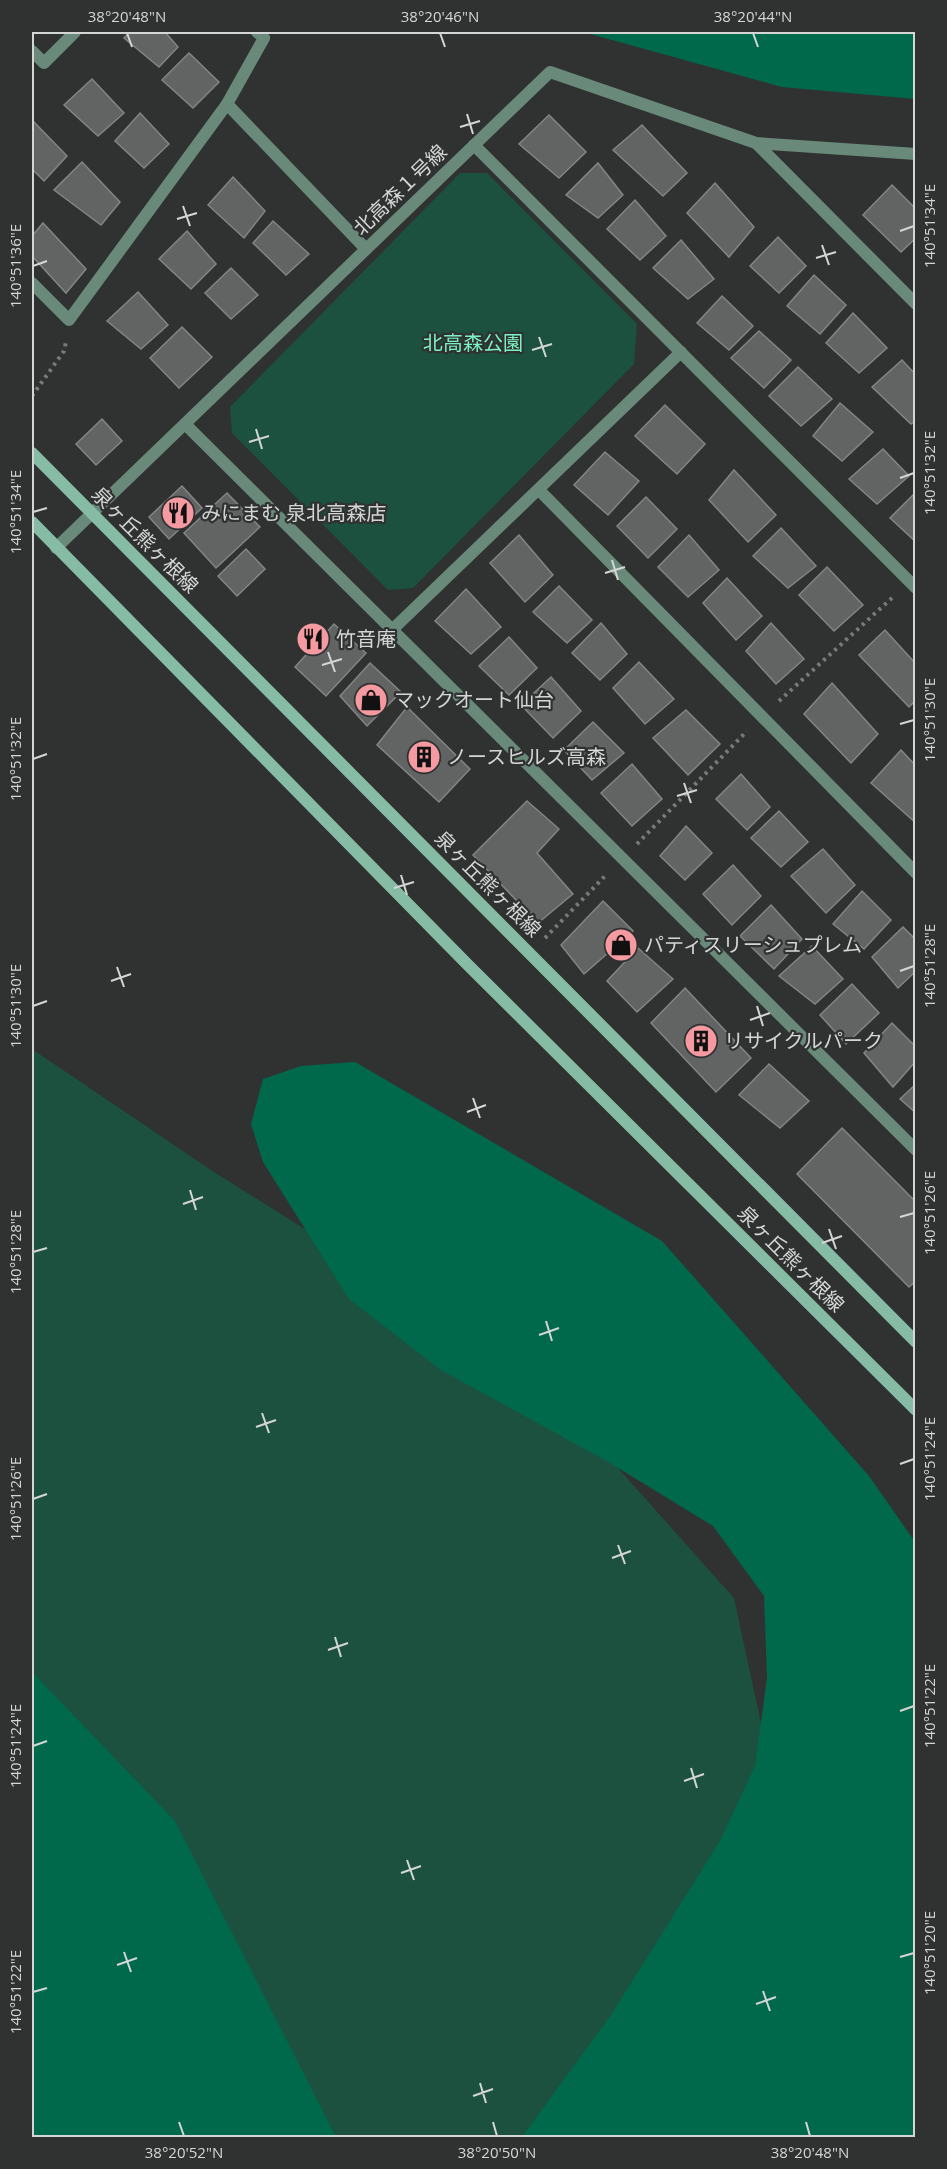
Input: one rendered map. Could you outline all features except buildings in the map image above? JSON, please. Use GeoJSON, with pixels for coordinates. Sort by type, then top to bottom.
{"type":"FeatureCollection","features":[{"type":"Feature","properties":{"kind":"main road","name":"泉ヶ丘熊ヶ根線"},"geometry":{"type":"LineString","coordinates":[[32,453],[915,1342]]}},
{"type":"Feature","properties":{"kind":"main road","name":"泉ヶ丘熊ヶ根線"},"geometry":{"type":"LineString","coordinates":[[32,522],[459,957],[915,1410]]}},
{"type":"Feature","properties":{"kind":"street"},"geometry":{"type":"LineString","coordinates":[[32,51],[44,63],[75,32]]}},
{"type":"Feature","properties":{"kind":"street"},"geometry":{"type":"LineString","coordinates":[[32,283],[69,320],[227,104],[264,38],[256,32]]}},
{"type":"Feature","properties":{"kind":"street","name":"北高森１号線"},"geometry":{"type":"LineString","coordinates":[[56,548],[550,72],[756,143],[915,154]]}},
{"type":"Feature","properties":{"kind":"street"},"geometry":{"type":"LineString","coordinates":[[227,104],[366,249]]}},
{"type":"Feature","properties":{"kind":"street"},"geometry":{"type":"LineString","coordinates":[[756,143],[915,304]]}},
{"type":"Feature","properties":{"kind":"street"},"geometry":{"type":"LineString","coordinates":[[474,145],[913,585]]}},
{"type":"Feature","properties":{"kind":"street"},"geometry":{"type":"LineString","coordinates":[[392,630],[681,352]]}},
{"type":"Feature","properties":{"kind":"street"},"geometry":{"type":"LineString","coordinates":[[185,424],[915,1150]]}},
{"type":"Feature","properties":{"kind":"street"},"geometry":{"type":"LineString","coordinates":[[539,490],[915,873]]}},
{"type":"Feature","properties":{"kind":"path"},"geometry":{"type":"LineString","coordinates":[[32,396],[64,351],[69,320]]}},
{"type":"Feature","properties":{"kind":"path"},"geometry":{"type":"LineString","coordinates":[[542,941],[762,717],[913,585]]}},
{"type":"Feature","properties":{"kind":"green space"},"geometry":{"type":"Polygon","coordinates":[[[583,32],[915,32],[915,99],[782,87],[583,32]]]}},
{"type":"Feature","properties":{"kind":"green space","name":"北高森公園"},"geometry":{"type":"Polygon","coordinates":[[[460,173],[487,173],[637,324],[634,364],[413,588],[388,590],[232,433],[230,407],[460,173]]]}},
{"type":"Feature","properties":{"kind":"green space"},"geometry":{"type":"Polygon","coordinates":[[[32,1049],[208,1168],[535,1375],[734,1598],[818,1988],[830,2137],[32,2137],[32,1049]]]}},
{"type":"Feature","properties":{"kind":"green space"},"geometry":{"type":"Polygon","coordinates":[[[355,1062],[662,1241],[869,1476],[915,1542],[915,2137],[522,2137],[611,2015],[720,1841],[755,1766],[767,1678],[764,1596],[713,1526],[610,1463],[441,1370],[349,1299],[263,1162],[251,1124],[263,1079],[301,1066],[355,1062]]]}},
{"type":"Feature","properties":{"kind":"green space"},"geometry":{"type":"Polygon","coordinates":[[[32,1672],[175,1821],[336,2137],[32,2137],[32,1672]]]}},
{"type":"Feature","properties":{"kind":"place","name":"みにまむ 泉北高森店"},"geometry":{"type":"Point","coordinates":[178,513]}},
{"type":"Feature","properties":{"kind":"place","name":"竹音庵"},"geometry":{"type":"Point","coordinates":[313,639]}},
{"type":"Feature","properties":{"kind":"place","name":"マックオート仙台"},"geometry":{"type":"Point","coordinates":[371,700]}},
{"type":"Feature","properties":{"kind":"place","name":"ノースヒルズ高森"},"geometry":{"type":"Point","coordinates":[424,757]}},
{"type":"Feature","properties":{"kind":"place","name":"パティスリーシュプレム"},"geometry":{"type":"Point","coordinates":[621,945]}},
{"type":"Feature","properties":{"kind":"place","name":"リサイクルパーク"},"geometry":{"type":"Point","coordinates":[701,1041]}}]}
